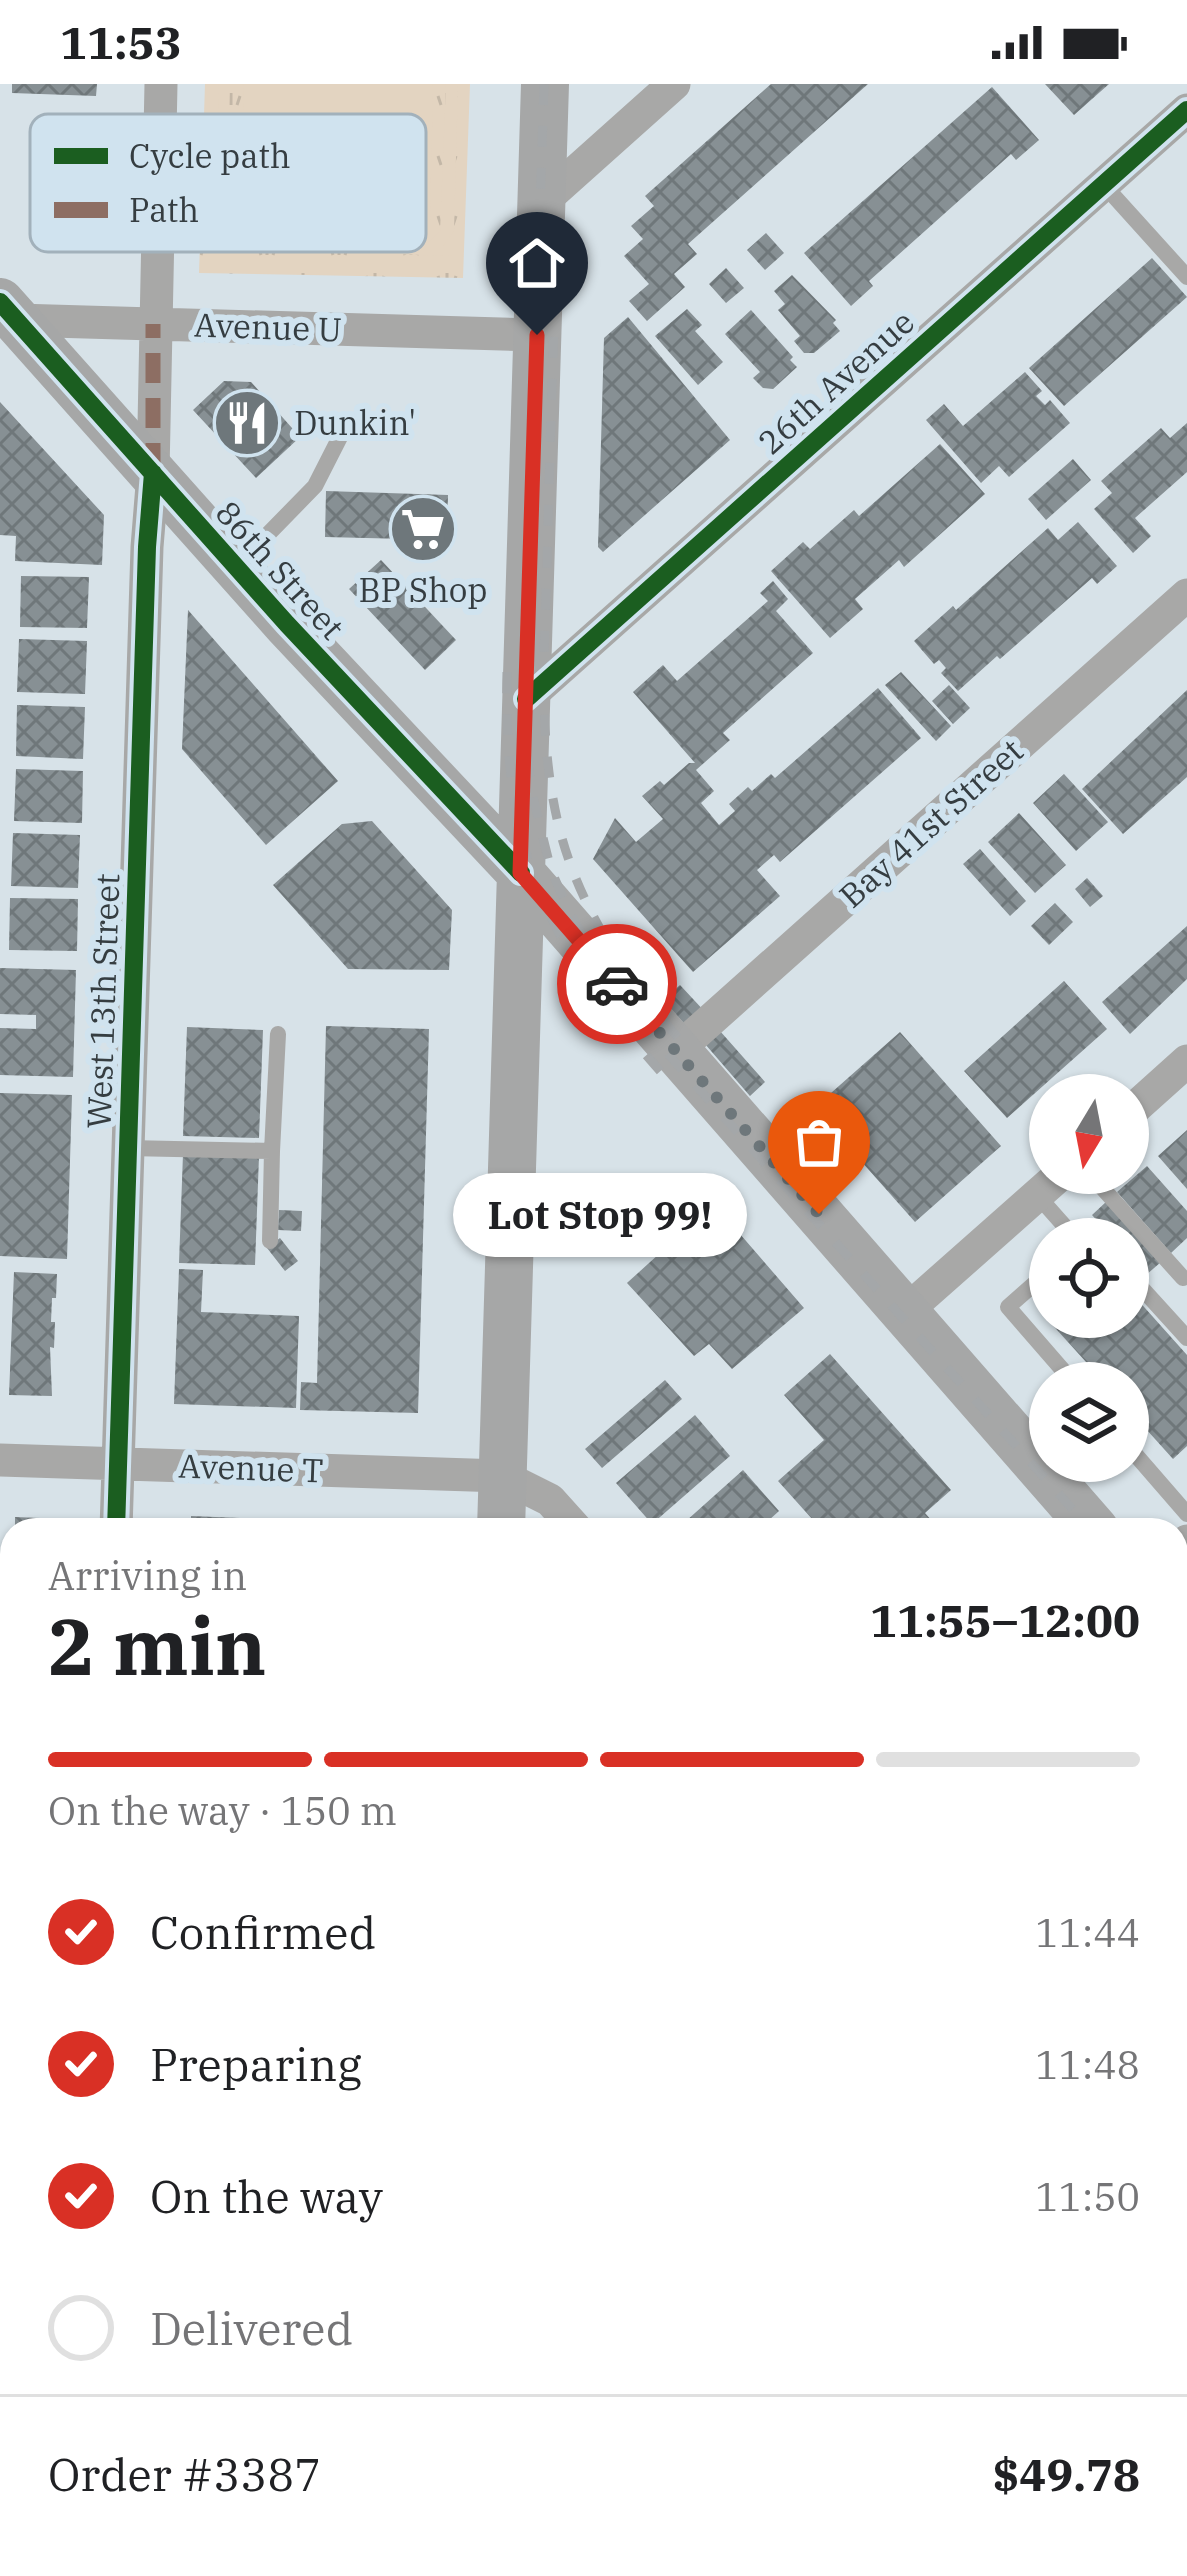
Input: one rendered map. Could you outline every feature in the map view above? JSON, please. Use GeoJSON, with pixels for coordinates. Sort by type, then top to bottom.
{"type":"FeatureCollection","features":[{"type":"Feature","properties":{"kind":"main road"},"geometry":{"type":"LineString","coordinates":[[501,1518],[545,84]]}},
{"type":"Feature","properties":{"kind":"main road","name":"86th Street"},"geometry":{"type":"LineString","coordinates":[[6,314],[520,873],[1085,1518]]}},
{"type":"Feature","properties":{"kind":"street","name":"West 13th Street"},"geometry":{"type":"LineString","coordinates":[[160,114],[161,84]]}},
{"type":"Feature","properties":{"kind":"street"},"geometry":{"type":"LineString","coordinates":[[542,202],[674,84]]}},
{"type":"Feature","properties":{"kind":"street","name":"26th Avenue"},"geometry":{"type":"LineString","coordinates":[[526,699],[1187,110]]}},
{"type":"Feature","properties":{"kind":"street","name":"West 13th Street"},"geometry":{"type":"LineString","coordinates":[[116,1518],[153,473],[155,252]]}},
{"type":"Feature","properties":{"kind":"street","name":"Avenue U"},"geometry":{"type":"LineString","coordinates":[[6,314],[153,324],[537,335]]}},
{"type":"Feature","properties":{"kind":"street","name":"Bay 41st Street"},"geometry":{"type":"LineString","coordinates":[[676,1051],[1187,595]]}},
{"type":"Feature","properties":{"kind":"street"},"geometry":{"type":"LineString","coordinates":[[1149,1095],[1187,1061]]}},
{"type":"Feature","properties":{"kind":"street"},"geometry":{"type":"LineString","coordinates":[[905,1312],[1039,1194]]}},
{"type":"Feature","properties":{"kind":"street","name":"Avenue T"},"geometry":{"type":"LineString","coordinates":[[0,1460],[502,1476]]}},
{"type":"Feature","properties":{"kind":"street"},"geometry":{"type":"LineString","coordinates":[[502,1476],[550,1500],[566,1518]]}},
{"type":"Feature","properties":{"kind":"lane"},"geometry":{"type":"LineString","coordinates":[[1103,184],[1187,277]]}},
{"type":"Feature","properties":{"kind":"lane"},"geometry":{"type":"LineString","coordinates":[[236,567],[315,486],[342,433]]}},
{"type":"Feature","properties":{"kind":"lane"},"geometry":{"type":"LineString","coordinates":[[270,1241],[278,1034]]}},
{"type":"Feature","properties":{"kind":"lane"},"geometry":{"type":"LineString","coordinates":[[128,1148],[272,1151]]}},
{"type":"Feature","properties":{"kind":"lane"},"geometry":{"type":"LineString","coordinates":[[1108,1194],[1183,1278]]}},
{"type":"Feature","properties":{"kind":"lane"},"geometry":{"type":"LineString","coordinates":[[1029,1288],[1008,1307],[1029,1331]]}},
{"type":"Feature","properties":{"kind":"lane"},"geometry":{"type":"LineString","coordinates":[[1149,1296],[1187,1338]]}},
{"type":"Feature","properties":{"kind":"lane"},"geometry":{"type":"LineString","coordinates":[[1035,1338],[1056,1362]]}},
{"type":"Feature","properties":{"kind":"lane"},"geometry":{"type":"LineString","coordinates":[[1149,1470],[1187,1514]]}},
{"type":"Feature","properties":{"kind":"green space"},"geometry":{"type":"Polygon","coordinates":[[[205,84],[470,84],[463,278],[199,273],[200,252],[426,252],[426,114],[204,114],[205,84]]]}},
{"type":"Feature","properties":{"kind":"green space"},"geometry":{"type":"Polygon","coordinates":[[[219,84],[230,84],[229,114],[218,114],[219,84]]]}},
{"type":"Feature","properties":{"kind":"green space"},"geometry":{"type":"Polygon","coordinates":[[[244,84],[433,84],[430,221],[426,221],[426,114],[243,114],[244,84]]]}},
{"type":"Feature","properties":{"kind":"green space"},"geometry":{"type":"Polygon","coordinates":[[[446,84],[458,84],[454,231],[443,246],[452,246],[452,256],[333,252],[426,252],[426,242],[440,231],[446,84]]]}},
{"type":"Feature","properties":{"kind":"building"},"geometry":{"type":"Polygon","coordinates":[[[12,84],[97,84],[96,96],[12,93],[12,84]]]}},
{"type":"Feature","properties":{"kind":"building"},"geometry":{"type":"Polygon","coordinates":[[[771,84],[868,84],[688,244],[697,254],[674,274],[685,287],[647,321],[629,301],[649,284],[624,256],[643,239],[631,226],[654,206],[645,196],[771,84]]]}},
{"type":"Feature","properties":{"kind":"building"},"geometry":{"type":"Polygon","coordinates":[[[1045,84],[1109,84],[1074,115],[1045,84]]]}},
{"type":"Feature","properties":{"kind":"building"},"geometry":{"type":"Polygon","coordinates":[[[992,87],[1039,140],[1016,160],[1011,154],[869,281],[873,286],[851,306],[804,253],[992,87]]]}},
{"type":"Feature","properties":{"kind":"building"},"geometry":{"type":"Polygon","coordinates":[[[766,233],[784,253],[765,270],[747,250],[766,233]]]}},
{"type":"Feature","properties":{"kind":"building"},"geometry":{"type":"Polygon","coordinates":[[[1152,258],[1187,297],[1064,406],[1029,368],[1152,258]]]}},
{"type":"Feature","properties":{"kind":"building"},"geometry":{"type":"Polygon","coordinates":[[[726,268],[744,288],[726,303],[709,284],[726,268]]]}},
{"type":"Feature","properties":{"kind":"building"},"geometry":{"type":"Polygon","coordinates":[[[792,275],[836,320],[833,323],[840,331],[814,353],[804,353],[794,341],[800,336],[778,310],[785,304],[774,291],[792,275]]]}},
{"type":"Feature","properties":{"kind":"building"},"geometry":{"type":"Polygon","coordinates":[[[687,309],[702,325],[695,331],[723,362],[698,385],[655,336],[687,309]]]}},
{"type":"Feature","properties":{"kind":"building"},"geometry":{"type":"Polygon","coordinates":[[[751,310],[797,367],[773,389],[763,388],[753,378],[760,372],[725,334],[751,310]]]}},
{"type":"Feature","properties":{"kind":"building"},"geometry":{"type":"Polygon","coordinates":[[[628,317],[730,440],[603,552],[598,547],[604,338],[628,317]]]}},
{"type":"Feature","properties":{"kind":"building"},"geometry":{"type":"Polygon","coordinates":[[[1025,372],[1042,391],[1036,396],[1045,405],[1050,400],[1070,423],[1009,477],[999,466],[981,483],[926,420],[944,404],[963,426],[1025,372]]]}},
{"type":"Feature","properties":{"kind":"building","name":"Dunkin'"},"geometry":{"type":"Polygon","coordinates":[[[224,381],[251,382],[300,437],[256,478],[193,410],[224,381]]]}},
{"type":"Feature","properties":{"kind":"building"},"geometry":{"type":"Polygon","coordinates":[[[0,402],[104,515],[102,565],[15,561],[16,536],[0,535],[0,402]]]}},
{"type":"Feature","properties":{"kind":"building"},"geometry":{"type":"Polygon","coordinates":[[[1187,423],[1187,472],[1135,518],[1151,536],[1133,553],[1094,509],[1112,493],[1101,481],[1161,428],[1170,438],[1187,423]]]}},
{"type":"Feature","properties":{"kind":"building"},"geometry":{"type":"Polygon","coordinates":[[[940,444],[985,494],[904,567],[899,560],[855,599],[863,609],[830,638],[771,571],[803,542],[810,549],[854,510],[859,516],[940,444]]]}},
{"type":"Feature","properties":{"kind":"building"},"geometry":{"type":"Polygon","coordinates":[[[1073,459],[1091,480],[1046,520],[1028,499],[1073,459]]]}},
{"type":"Feature","properties":{"kind":"building"},"geometry":{"type":"Polygon","coordinates":[[[326,491],[448,495],[447,540],[325,537],[326,491]]]}},
{"type":"Feature","properties":{"kind":"building"},"geometry":{"type":"Polygon","coordinates":[[[1078,522],[1117,566],[1097,584],[1092,578],[958,691],[941,673],[946,668],[939,660],[934,664],[914,641],[1048,528],[1058,540],[1078,522]]]}},
{"type":"Feature","properties":{"kind":"building"},"geometry":{"type":"Polygon","coordinates":[[[381,560],[456,640],[425,670],[349,589],[381,560]]]}},
{"type":"Feature","properties":{"kind":"building"},"geometry":{"type":"Polygon","coordinates":[[[21,576],[89,577],[87,628],[20,627],[21,576]]]}},
{"type":"Feature","properties":{"kind":"building"},"geometry":{"type":"Polygon","coordinates":[[[773,581],[788,599],[776,611],[813,653],[723,733],[730,740],[696,770],[714,791],[701,803],[719,825],[735,811],[729,804],[748,787],[752,791],[771,774],[775,778],[878,688],[921,738],[780,862],[774,855],[757,870],[780,896],[693,972],[593,859],[615,818],[636,842],[663,819],[642,796],[695,763],[633,692],[663,665],[677,681],[768,601],[760,593],[773,581]]]}},
{"type":"Feature","properties":{"kind":"building"},"geometry":{"type":"Polygon","coordinates":[[[188,610],[338,781],[266,845],[182,749],[188,610]]]}},
{"type":"Feature","properties":{"kind":"building"},"geometry":{"type":"Polygon","coordinates":[[[19,639],[87,641],[85,694],[17,692],[19,639]]]}},
{"type":"Feature","properties":{"kind":"building"},"geometry":{"type":"Polygon","coordinates":[[[901,672],[951,726],[936,741],[885,685],[901,672]]]}},
{"type":"Feature","properties":{"kind":"building"},"geometry":{"type":"Polygon","coordinates":[[[949,685],[970,708],[953,724],[932,701],[949,685]]]}},
{"type":"Feature","properties":{"kind":"building"},"geometry":{"type":"Polygon","coordinates":[[[1187,690],[1187,777],[1123,834],[1082,789],[1187,690]]]}},
{"type":"Feature","properties":{"kind":"building"},"geometry":{"type":"Polygon","coordinates":[[[17,705],[85,707],[83,759],[16,756],[17,705]]]}},
{"type":"Feature","properties":{"kind":"building"},"geometry":{"type":"Polygon","coordinates":[[[16,769],[83,771],[82,823],[14,821],[16,769]]]}},
{"type":"Feature","properties":{"kind":"building"},"geometry":{"type":"Polygon","coordinates":[[[1064,774],[1108,822],[1076,851],[1033,803],[1064,774]]]}},
{"type":"Feature","properties":{"kind":"building"},"geometry":{"type":"Polygon","coordinates":[[[1019,813],[1066,865],[1035,893],[988,842],[1019,813]]]}},
{"type":"Feature","properties":{"kind":"building"},"geometry":{"type":"Polygon","coordinates":[[[372,821],[452,910],[449,970],[348,969],[273,885],[342,824],[372,821]]]}},
{"type":"Feature","properties":{"kind":"building"},"geometry":{"type":"Polygon","coordinates":[[[13,833],[80,835],[78,888],[11,886],[13,833]]]}},
{"type":"Feature","properties":{"kind":"building"},"geometry":{"type":"Polygon","coordinates":[[[980,849],[1026,901],[1010,916],[963,864],[980,849]]]}},
{"type":"Feature","properties":{"kind":"building"},"geometry":{"type":"Polygon","coordinates":[[[1087,878],[1103,896],[1090,907],[1075,889],[1087,878]]]}},
{"type":"Feature","properties":{"kind":"building"},"geometry":{"type":"Polygon","coordinates":[[[10,898],[78,899],[77,951],[9,950],[10,898]]]}},
{"type":"Feature","properties":{"kind":"building"},"geometry":{"type":"Polygon","coordinates":[[[1055,903],[1073,922],[1049,945],[1031,926],[1055,903]]]}},
{"type":"Feature","properties":{"kind":"building"},"geometry":{"type":"Polygon","coordinates":[[[1187,926],[1187,979],[1130,1034],[1102,1002],[1187,926]]]}},
{"type":"Feature","properties":{"kind":"building"},"geometry":{"type":"Polygon","coordinates":[[[0,968],[76,970],[73,1077],[0,1075],[0,1028],[36,1029],[36,1015],[0,1014],[0,968]]]}},
{"type":"Feature","properties":{"kind":"building"},"geometry":{"type":"Polygon","coordinates":[[[1064,981],[1107,1029],[1056,1074],[1029,1074],[1029,1098],[1007,1118],[964,1071],[1064,981]]]}},
{"type":"Feature","properties":{"kind":"building"},"geometry":{"type":"Polygon","coordinates":[[[680,985],[707,1014],[689,1029],[663,1000],[680,985]]]}},
{"type":"Feature","properties":{"kind":"building"},"geometry":{"type":"Polygon","coordinates":[[[326,1026],[429,1029],[418,1413],[300,1410],[301,1382],[317,1383],[326,1026]]]}},
{"type":"Feature","properties":{"kind":"building"},"geometry":{"type":"Polygon","coordinates":[[[187,1027],[263,1030],[259,1138],[183,1136],[187,1027]]]}},
{"type":"Feature","properties":{"kind":"building"},"geometry":{"type":"Polygon","coordinates":[[[720,1031],[765,1082],[750,1096],[705,1044],[720,1031]]]}},
{"type":"Feature","properties":{"kind":"building"},"geometry":{"type":"Polygon","coordinates":[[[900,1032],[1001,1146],[915,1222],[814,1108],[900,1032]]]}},
{"type":"Feature","properties":{"kind":"building"},"geometry":{"type":"Polygon","coordinates":[[[0,1093],[72,1095],[67,1259],[0,1256],[0,1093]]]}},
{"type":"Feature","properties":{"kind":"building"},"geometry":{"type":"Polygon","coordinates":[[[1187,1130],[1187,1189],[1158,1156],[1187,1130]]]}},
{"type":"Feature","properties":{"kind":"building"},"geometry":{"type":"Polygon","coordinates":[[[183,1154],[259,1156],[255,1265],[179,1263],[183,1154]]]}},
{"type":"Feature","properties":{"kind":"building"},"geometry":{"type":"Polygon","coordinates":[[[1149,1168],[1187,1211],[1187,1238],[1171,1253],[1149,1228],[1149,1218],[1140,1218],[1119,1194],[1149,1194],[1149,1168]]]}},
{"type":"Feature","properties":{"kind":"building"},"geometry":{"type":"Polygon","coordinates":[[[1107,1201],[1122,1218],[1095,1218],[1092,1215],[1107,1201]]]}},
{"type":"Feature","properties":{"kind":"building"},"geometry":{"type":"Polygon","coordinates":[[[714,1204],[804,1308],[732,1369],[709,1344],[694,1356],[627,1283],[714,1204]]]}},
{"type":"Feature","properties":{"kind":"building"},"geometry":{"type":"Polygon","coordinates":[[[279,1210],[302,1211],[301,1231],[278,1230],[279,1210]]]}},
{"type":"Feature","properties":{"kind":"building"},"geometry":{"type":"Polygon","coordinates":[[[280,1238],[298,1261],[285,1271],[267,1248],[280,1238]]]}},
{"type":"Feature","properties":{"kind":"building"},"geometry":{"type":"Polygon","coordinates":[[[1149,1248],[1161,1262],[1149,1272],[1149,1248]]]}},
{"type":"Feature","properties":{"kind":"building"},"geometry":{"type":"Polygon","coordinates":[[[179,1269],[203,1270],[201,1312],[299,1316],[296,1408],[174,1404],[179,1269]]]}},
{"type":"Feature","properties":{"kind":"building"},"geometry":{"type":"Polygon","coordinates":[[[14,1272],[57,1274],[51,1322],[55,1322],[54,1348],[50,1347],[52,1396],[9,1395],[14,1272]]]}},
{"type":"Feature","properties":{"kind":"building"},"geometry":{"type":"Polygon","coordinates":[[[1149,1312],[1187,1355],[1187,1446],[1173,1459],[1149,1432],[1149,1362],[1086,1362],[1064,1338],[1149,1338],[1149,1312]]]}},
{"type":"Feature","properties":{"kind":"building"},"geometry":{"type":"Polygon","coordinates":[[[830,1354],[951,1490],[925,1513],[929,1518],[811,1518],[778,1481],[824,1440],[784,1395],[830,1354]]]}},
{"type":"Feature","properties":{"kind":"building"},"geometry":{"type":"Polygon","coordinates":[[[665,1380],[682,1399],[602,1468],[585,1449],[665,1380]]]}},
{"type":"Feature","properties":{"kind":"building"},"geometry":{"type":"Polygon","coordinates":[[[695,1415],[730,1456],[659,1518],[647,1518],[616,1483],[695,1415]]]}},
{"type":"Feature","properties":{"kind":"building"},"geometry":{"type":"Polygon","coordinates":[[[743,1470],[779,1511],[771,1518],[689,1518],[743,1470]]]}},
{"type":"Feature","properties":{"kind":"railway"},"geometry":{"type":"LineString","coordinates":[[544,84],[525,679],[530,785],[551,870],[598,963],[661,1046],[1080,1518]]}},
{"type":"Feature","properties":{"kind":"railway"},"geometry":{"type":"LineString","coordinates":[[555,295],[544,667],[553,799],[569,861],[595,919],[628,974],[688,1049]]}},
{"type":"Feature","properties":{"kind":"railway"},"geometry":{"type":"LineString","coordinates":[[507,672],[513,791],[539,889],[587,979],[661,1072]]}},
{"type":"Feature","properties":{"kind":"marked path"},"geometry":{"type":"LineString","coordinates":[[153,324],[153,473]]}},
{"type":"Feature","properties":{"kind":"cycle path"},"geometry":{"type":"LineString","coordinates":[[526,699],[1187,110]]}},
{"type":"Feature","properties":{"kind":"cycle path"},"geometry":{"type":"LineString","coordinates":[[0,302],[287,624],[521,873]]}},
{"type":"Feature","properties":{"kind":"cycle path"},"geometry":{"type":"LineString","coordinates":[[116,1518],[153,473]]}},
{"type":"Feature","properties":{"kind":"way so far"},"geometry":{"type":"LineString","coordinates":[[617,984],[819,1214]]}},
{"type":"Feature","properties":{"kind":"place","name":"Dunkin'"},"geometry":{"type":"Point","coordinates":[247,423]}},
{"type":"Feature","properties":{"kind":"place","name":"BP Shop"},"geometry":{"type":"Point","coordinates":[423,529]}},
{"type":"Feature","properties":{"kind":"place","name":"Lot Stop 99!"},"geometry":{"type":"Point","coordinates":[819,1214]}},
{"type":"Feature","properties":{"kind":"route"},"geometry":{"type":"LineString","coordinates":[[537,335],[520,873],[617,984]]}}]}
